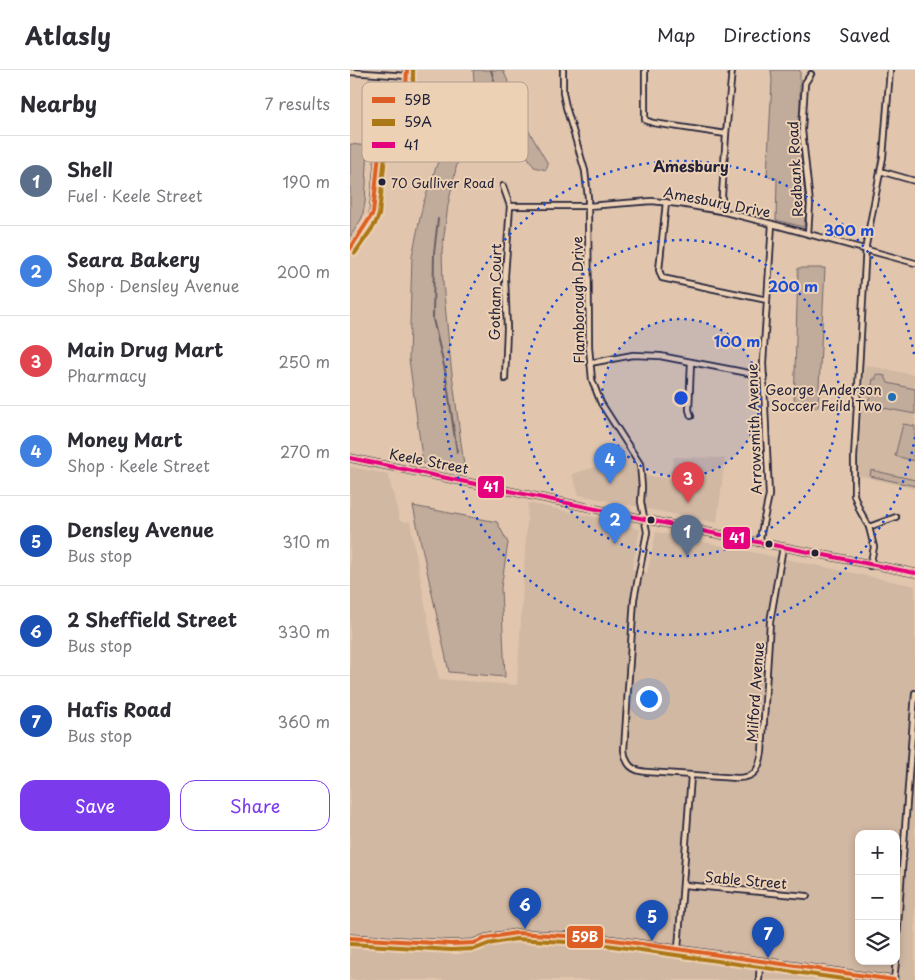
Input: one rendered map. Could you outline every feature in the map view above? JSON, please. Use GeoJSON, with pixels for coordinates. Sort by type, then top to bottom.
{"type":"FeatureCollection","features":[{"type":"Feature","properties":{"kind":"street","name":"Flamborough Drive"},"geometry":{"type":"LineString","coordinates":[[563,70],[563,93],[566,107],[585,171],[588,206],[590,363],[592,380],[601,403],[640,464],[641,502],[647,532],[634,599],[625,758],[634,770],[641,772],[691,776]]}},
{"type":"Feature","properties":{"kind":"street"},"geometry":{"type":"LineString","coordinates":[[645,70],[645,120],[653,123],[726,134]]}},
{"type":"Feature","properties":{"kind":"street"},"geometry":{"type":"LineString","coordinates":[[721,211],[732,70]]}},
{"type":"Feature","properties":{"kind":"street"},"geometry":{"type":"LineString","coordinates":[[870,566],[874,547],[869,528],[854,495],[853,486],[866,250],[885,143],[890,70]]}},
{"type":"Feature","properties":{"kind":"street"},"geometry":{"type":"LineString","coordinates":[[350,72],[407,73]]}},
{"type":"Feature","properties":{"kind":"street","name":"Redbank Road"},"geometry":{"type":"LineString","coordinates":[[808,234],[810,204],[802,130],[805,83],[811,74]]}},
{"type":"Feature","properties":{"kind":"street"},"geometry":{"type":"LineString","coordinates":[[350,249],[373,213],[378,162]]}},
{"type":"Feature","properties":{"kind":"street"},"geometry":{"type":"LineString","coordinates":[[880,171],[915,181]]}},
{"type":"Feature","properties":{"kind":"street"},"geometry":{"type":"LineString","coordinates":[[504,186],[510,206]]}},
{"type":"Feature","properties":{"kind":"street","name":"Amesbury Drive"},"geometry":{"type":"LineString","coordinates":[[510,206],[588,206],[652,201],[666,202],[721,211],[915,263]]}},
{"type":"Feature","properties":{"kind":"street"},"geometry":{"type":"LineString","coordinates":[[666,202],[659,270],[662,278],[767,300]]}},
{"type":"Feature","properties":{"kind":"street","name":"Gotham Court"},"geometry":{"type":"LineString","coordinates":[[505,379],[507,322],[505,276],[510,206]]}},
{"type":"Feature","properties":{"kind":"street","name":"Arrowsmith Avenue"},"geometry":{"type":"LineString","coordinates":[[760,543],[769,495],[764,342],[772,224]]}},
{"type":"Feature","properties":{"kind":"street"},"geometry":{"type":"LineString","coordinates":[[590,363],[633,355],[660,356],[764,376]]}},
{"type":"Feature","properties":{"kind":"street"},"geometry":{"type":"LineString","coordinates":[[691,362],[689,410],[691,416]]}},
{"type":"Feature","properties":{"kind":"street","name":"Keele Street"},"geometry":{"type":"LineString","coordinates":[[350,458],[870,566],[915,573]]}},
{"type":"Feature","properties":{"kind":"street"},"geometry":{"type":"LineString","coordinates":[[869,528],[896,517]]}},
{"type":"Feature","properties":{"kind":"street","name":"Milford Avenue"},"geometry":{"type":"LineString","coordinates":[[691,776],[745,778],[755,773],[760,763],[770,622],[783,547]]}},
{"type":"Feature","properties":{"kind":"street"},"geometry":{"type":"LineString","coordinates":[[898,920],[915,693]]}},
{"type":"Feature","properties":{"kind":"street"},"geometry":{"type":"LineString","coordinates":[[678,949],[691,776]]}},
{"type":"Feature","properties":{"kind":"street","name":"Sable Street"},"geometry":{"type":"LineString","coordinates":[[684,885],[807,896]]}},
{"type":"Feature","properties":{"kind":"street"},"geometry":{"type":"LineString","coordinates":[[350,938],[461,944],[501,936],[529,933],[603,939],[894,980],[896,965]]}},
{"type":"Feature","properties":{"kind":"street"},"geometry":{"type":"LineString","coordinates":[[759,980],[760,962]]}},
{"type":"Feature","properties":{"kind":"shaded area"},"geometry":{"type":"Polygon","coordinates":[[[473,70],[503,70],[508,82],[473,82],[473,70]]]}},
{"type":"Feature","properties":{"kind":"shaded area"},"geometry":{"type":"Polygon","coordinates":[[[771,70],[800,70],[798,127],[806,205],[804,227],[776,220],[777,179],[767,176],[771,70]]]}},
{"type":"Feature","properties":{"kind":"shaded area"},"geometry":{"type":"Polygon","coordinates":[[[528,130],[548,164],[546,170],[534,167],[528,158],[528,130]]]}},
{"type":"Feature","properties":{"kind":"shaded area"},"geometry":{"type":"Polygon","coordinates":[[[350,144],[362,145],[362,162],[367,162],[365,203],[362,218],[350,237],[350,144]]]}},
{"type":"Feature","properties":{"kind":"shaded area"},"geometry":{"type":"Polygon","coordinates":[[[438,162],[457,162],[448,205],[442,251],[451,366],[465,473],[423,464],[409,359],[412,256],[423,204],[438,162]]]}},
{"type":"Feature","properties":{"kind":"shaded area"},"geometry":{"type":"Polygon","coordinates":[[[798,268],[825,268],[818,407],[794,408],[798,268]]]}},
{"type":"Feature","properties":{"kind":"shaded area"},"geometry":{"type":"Polygon","coordinates":[[[865,365],[915,375],[915,489],[857,475],[865,365]]]}},
{"type":"Feature","properties":{"kind":"shaded area","name":"George Anderson Soccer Feild Two"},"geometry":{"type":"Polygon","coordinates":[[[876,374],[885,376],[888,383],[915,389],[915,414],[868,405],[873,379],[876,379],[876,374]]]}},
{"type":"Feature","properties":{"kind":"shaded area"},"geometry":{"type":"Polygon","coordinates":[[[903,424],[915,426],[913,457],[915,461],[895,456],[903,424]]]}},
{"type":"Feature","properties":{"kind":"shaded area"},"geometry":{"type":"Polygon","coordinates":[[[638,454],[647,476],[670,478],[674,457],[725,458],[717,523],[579,495],[572,474],[638,454]]]}},
{"type":"Feature","properties":{"kind":"shaded area"},"geometry":{"type":"Polygon","coordinates":[[[350,467],[388,474],[400,521],[410,522],[439,679],[517,685],[528,503],[604,519],[640,529],[632,569],[647,573],[656,532],[915,586],[915,980],[350,980],[350,467]]]}},
{"type":"Feature","properties":{"kind":"shaded area"},"geometry":{"type":"Polygon","coordinates":[[[871,470],[915,480],[915,486],[870,476],[871,470]]]}},
{"type":"Feature","properties":{"kind":"shaded area"},"geometry":{"type":"Polygon","coordinates":[[[413,506],[497,522],[508,543],[501,588],[505,677],[449,672],[413,506]]]}},
{"type":"Feature","properties":{"kind":"waterway"},"geometry":{"type":"LineString","coordinates":[[491,70],[495,82]]}},
{"type":"Feature","properties":{"kind":"waterway"},"geometry":{"type":"LineString","coordinates":[[438,219],[434,253],[433,319],[445,370],[457,452]]}},
{"type":"Feature","properties":{"kind":"transit line","name":"59B"},"geometry":{"type":"LineString","coordinates":[[406,82],[407,70]]}},
{"type":"Feature","properties":{"kind":"transit line","name":"59A"},"geometry":{"type":"LineString","coordinates":[[413,70],[413,82]]}},
{"type":"Feature","properties":{"kind":"transit line","name":"59B"},"geometry":{"type":"LineString","coordinates":[[350,249],[373,213],[378,162]]}},
{"type":"Feature","properties":{"kind":"transit line","name":"59A"},"geometry":{"type":"LineString","coordinates":[[355,253],[379,215],[384,162]]}},
{"type":"Feature","properties":{"kind":"transit line","name":"41"},"geometry":{"type":"LineString","coordinates":[[350,458],[915,573]]}},
{"type":"Feature","properties":{"kind":"transit line","name":"59B"},"geometry":{"type":"LineString","coordinates":[[350,938],[451,944],[474,943],[486,938],[516,933],[600,938],[894,980]]}},
{"type":"Feature","properties":{"kind":"transit line","name":"59A"},"geometry":{"type":"LineString","coordinates":[[350,944],[451,950],[475,949],[488,944],[516,939],[599,944],[850,980]]}},
{"type":"Feature","properties":{"kind":"place","name":"70 Gulliver Road"},"geometry":{"type":"Point","coordinates":[382,182]}},
{"type":"Feature","properties":{"kind":"place","name":"George Anderson Soccer Feild Two"},"geometry":{"type":"Point","coordinates":[892,397]}},
{"type":"Feature","properties":{"kind":"place","name":"Money Mart"},"geometry":{"type":"Point","coordinates":[610,484]}},
{"type":"Feature","properties":{"kind":"place","name":"Main Drug Mart"},"geometry":{"type":"Point","coordinates":[688,503]}},
{"type":"Feature","properties":{"kind":"place","name":"Seara Bakery"},"geometry":{"type":"Point","coordinates":[615,544]}},
{"type":"Feature","properties":{"kind":"place","name":"Shell"},"geometry":{"type":"Point","coordinates":[687,556]}},
{"type":"Feature","properties":{"kind":"place","name":"2 Sheffield Street"},"geometry":{"type":"Point","coordinates":[525,929]}},
{"type":"Feature","properties":{"kind":"place","name":"Densley Avenue"},"geometry":{"type":"Point","coordinates":[652,941]}},
{"type":"Feature","properties":{"kind":"place","name":"Hafis Road"},"geometry":{"type":"Point","coordinates":[768,958]}},
{"type":"Feature","properties":{"kind":"district","name":"Amesbury"},"geometry":{"type":"Point","coordinates":[691,165]}}]}
